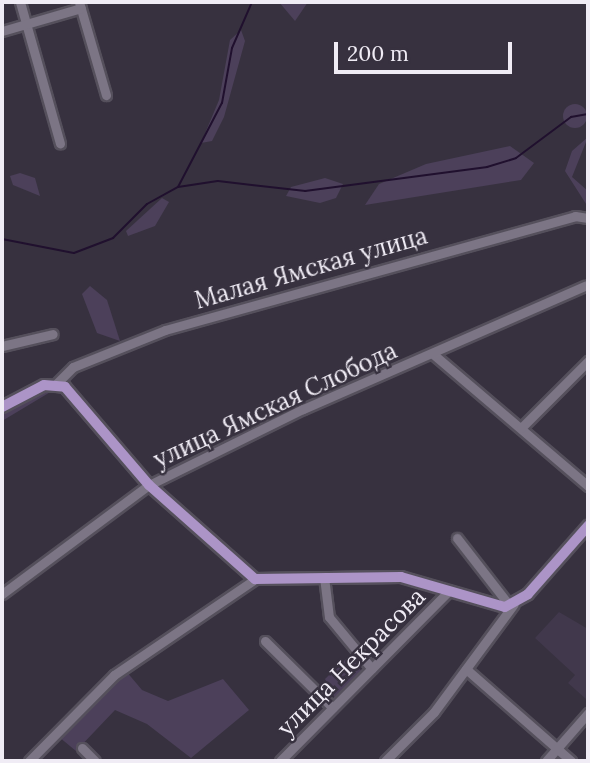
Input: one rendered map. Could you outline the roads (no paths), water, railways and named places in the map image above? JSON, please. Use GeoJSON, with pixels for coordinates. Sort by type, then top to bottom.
{"type":"FeatureCollection","features":[{"type":"Feature","properties":{"kind":"main road"},"geometry":{"type":"LineString","coordinates":[[2,407],[56,384],[76,396],[149,485],[255,579],[401,577],[490,607],[512,605],[588,526]]}},
{"type":"Feature","properties":{"kind":"street"},"geometry":{"type":"LineString","coordinates":[[19,2],[60,143]]}},
{"type":"Feature","properties":{"kind":"street"},"geometry":{"type":"LineString","coordinates":[[2,31],[80,5],[106,94]]}},
{"type":"Feature","properties":{"kind":"street","name":"Малая Ямская улица"},"geometry":{"type":"LineString","coordinates":[[56,384],[74,367],[165,330],[575,216],[588,218]]}},
{"type":"Feature","properties":{"kind":"street","name":"улица Ямская Слобода"},"geometry":{"type":"LineString","coordinates":[[2,594],[149,485],[585,286]]}},
{"type":"Feature","properties":{"kind":"street"},"geometry":{"type":"LineString","coordinates":[[2,346],[52,334]]}},
{"type":"Feature","properties":{"kind":"street"},"geometry":{"type":"LineString","coordinates":[[433,354],[588,486]]}},
{"type":"Feature","properties":{"kind":"street"},"geometry":{"type":"LineString","coordinates":[[521,428],[588,361]]}},
{"type":"Feature","properties":{"kind":"street"},"geometry":{"type":"LineString","coordinates":[[386,761],[466,669],[512,605],[457,538]]}},
{"type":"Feature","properties":{"kind":"street"},"geometry":{"type":"LineString","coordinates":[[324,577],[329,617],[372,670]]}},
{"type":"Feature","properties":{"kind":"street"},"geometry":{"type":"LineString","coordinates":[[29,761],[114,675],[255,579]]}},
{"type":"Feature","properties":{"kind":"street","name":"улица Некрасова"},"geometry":{"type":"LineString","coordinates":[[280,761],[449,591]]}},
{"type":"Feature","properties":{"kind":"street"},"geometry":{"type":"LineString","coordinates":[[265,641],[333,708]]}},
{"type":"Feature","properties":{"kind":"street"},"geometry":{"type":"LineString","coordinates":[[466,669],[571,761]]}},
{"type":"Feature","properties":{"kind":"street"},"geometry":{"type":"LineString","coordinates":[[546,761],[588,713]]}},
{"type":"Feature","properties":{"kind":"street"},"geometry":{"type":"LineString","coordinates":[[82,748],[95,761]]}},
{"type":"Feature","properties":{"kind":"waterway"},"geometry":{"type":"LineString","coordinates":[[2,239],[74,253],[113,238],[147,204],[178,187],[222,103],[232,48],[252,2]]}},
{"type":"Feature","properties":{"kind":"waterway"},"geometry":{"type":"LineString","coordinates":[[178,187],[218,181],[305,191],[487,167],[516,158],[571,117],[588,114]]}}]}
